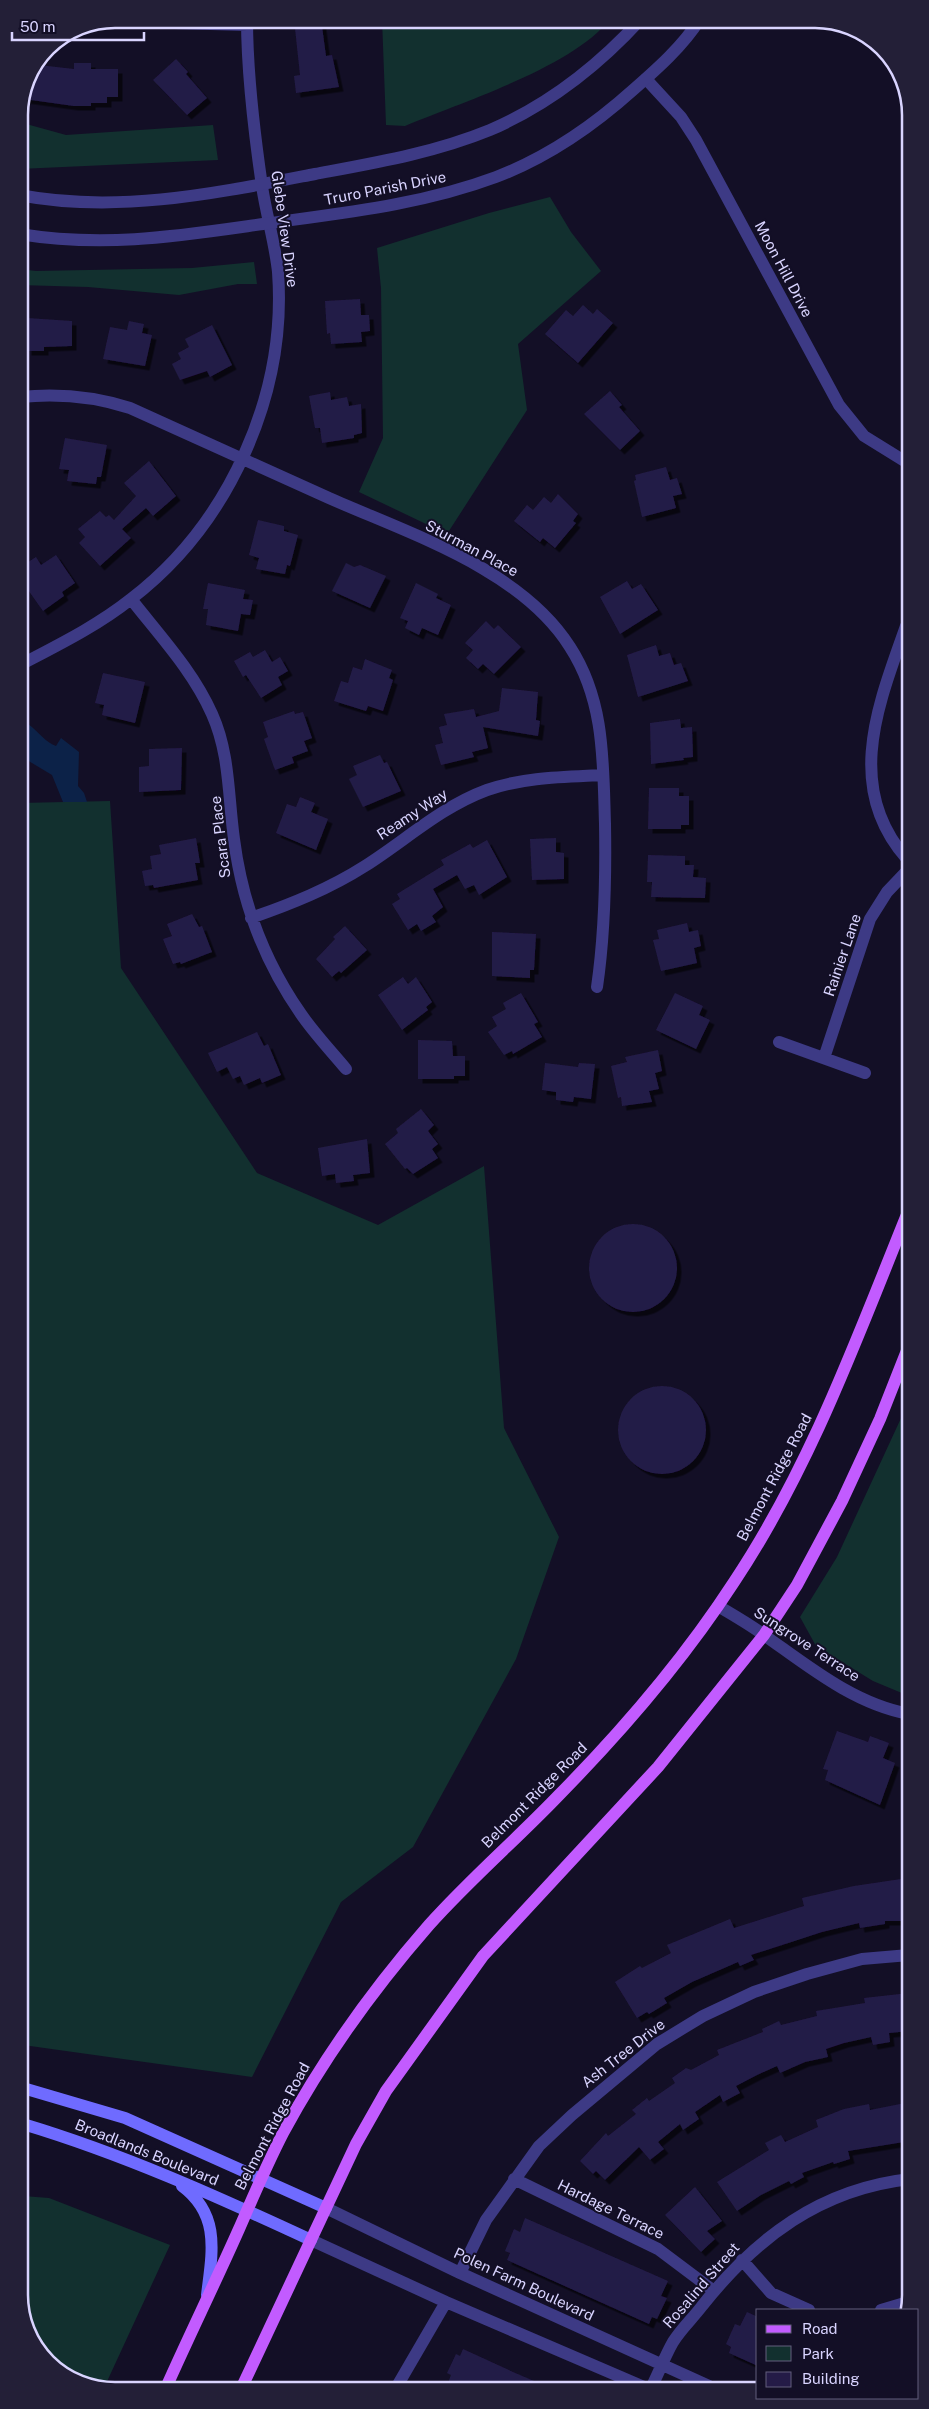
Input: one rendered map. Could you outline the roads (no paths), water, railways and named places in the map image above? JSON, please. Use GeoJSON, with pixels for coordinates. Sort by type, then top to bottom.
{"type":"FeatureCollection","features":[{"type":"Feature","properties":{"kind":"main road","name":"Belmont Ridge Road"},"geometry":{"type":"LineString","coordinates":[[170,2381],[261,2178],[283,2133],[322,2067],[377,1990],[429,1925],[559,1795],[643,1703],[718,1606],[740,1572],[815,1438],[902,1227]]}},
{"type":"Feature","properties":{"kind":"main road"},"geometry":{"type":"LineString","coordinates":[[246,2381],[356,2144],[386,2091],[483,1956],[658,1767],[764,1635],[796,1584],[842,1501],[880,1419],[902,1363]]}},
{"type":"Feature","properties":{"kind":"main road","name":"Broadlands Boulevard"},"geometry":{"type":"LineString","coordinates":[[28,2089],[125,2118],[326,2208]]}},
{"type":"Feature","properties":{"kind":"main road","name":"Broadlands Boulevard"},"geometry":{"type":"LineString","coordinates":[[28,2125],[84,2142],[166,2174],[310,2240]]}},
{"type":"Feature","properties":{"kind":"main road"},"geometry":{"type":"LineString","coordinates":[[166,2174],[193,2194],[209,2222],[213,2253],[207,2297]]}},
{"type":"Feature","properties":{"kind":"street","name":"Glebe View Drive"},"geometry":{"type":"LineString","coordinates":[[28,661],[90,628],[131,600],[160,574],[186,546],[212,512],[243,459],[258,419],[269,381],[276,337],[278,272],[262,184],[253,107],[247,28]]}},
{"type":"Feature","properties":{"kind":"street","name":"Truro Parish Drive"},"geometry":{"type":"LineString","coordinates":[[28,196],[60,201],[112,204],[163,200],[262,184],[419,154],[491,129],[556,94],[596,63],[632,28]]}},
{"type":"Feature","properties":{"kind":"street","name":"Truro Parish Drive"},"geometry":{"type":"LineString","coordinates":[[28,235],[76,241],[130,241],[268,223],[423,199],[498,176],[534,159],[591,124],[658,68],[692,28]]}},
{"type":"Feature","properties":{"kind":"street","name":"Moon Hill Drive"},"geometry":{"type":"LineString","coordinates":[[646,79],[681,117],[696,140],[839,405],[864,436],[902,460]]}},
{"type":"Feature","properties":{"kind":"street","name":"Sturman Place"},"geometry":{"type":"LineString","coordinates":[[28,396],[46,394],[76,395],[106,400],[130,408],[449,552],[505,581],[531,601],[553,624],[570,647],[584,672],[595,702],[601,734],[606,897],[604,942],[597,987]]}},
{"type":"Feature","properties":{"kind":"street","name":"Scara Place"},"geometry":{"type":"LineString","coordinates":[[131,600],[198,686],[212,714],[222,744],[229,776],[233,838],[240,879],[251,918],[264,951],[301,1015],[346,1069]]}},
{"type":"Feature","properties":{"kind":"street"},"geometry":{"type":"LineString","coordinates":[[902,637],[879,703],[874,725],[871,750],[871,777],[876,802],[885,827],[902,852]]}},
{"type":"Feature","properties":{"kind":"street","name":"Reamy Way"},"geometry":{"type":"LineString","coordinates":[[251,918],[295,902],[333,884],[365,866],[441,813],[487,790],[544,778],[603,776]]}},
{"type":"Feature","properties":{"kind":"street","name":"Rainier Lane"},"geometry":{"type":"LineString","coordinates":[[824,1058],[870,919],[887,892],[902,876]]}},
{"type":"Feature","properties":{"kind":"street"},"geometry":{"type":"LineString","coordinates":[[779,1042],[865,1073]]}},
{"type":"Feature","properties":{"kind":"street","name":"Sungrove Terrace"},"geometry":{"type":"LineString","coordinates":[[718,1606],[764,1635],[808,1667],[861,1698],[902,1712]]}},
{"type":"Feature","properties":{"kind":"street","name":"Ash Tree Drive"},"geometry":{"type":"LineString","coordinates":[[460,2273],[486,2220],[539,2146],[586,2102],[657,2044],[703,2016],[754,1992],[807,1974],[862,1959],[902,1956]]}},
{"type":"Feature","properties":{"kind":"street","name":"Hardage Terrace"},"geometry":{"type":"LineString","coordinates":[[514,2179],[658,2249],[714,2291]]}},
{"type":"Feature","properties":{"kind":"street","name":"Rosalind Street"},"geometry":{"type":"LineString","coordinates":[[654,2382],[674,2342],[714,2291],[742,2260],[804,2211],[850,2193],[890,2181],[902,2180]]}},
{"type":"Feature","properties":{"kind":"street","name":"Polen Farm Boulevard"},"geometry":{"type":"LineString","coordinates":[[326,2208],[460,2273],[700,2382]]}},
{"type":"Feature","properties":{"kind":"street"},"geometry":{"type":"LineString","coordinates":[[310,2240],[446,2302],[634,2382]]}},
{"type":"Feature","properties":{"kind":"street"},"geometry":{"type":"LineString","coordinates":[[742,2260],[771,2293],[807,2309]]}},
{"type":"Feature","properties":{"kind":"street"},"geometry":{"type":"LineString","coordinates":[[400,2381],[446,2302]]}},
{"type":"Feature","properties":{"kind":"street"},"geometry":{"type":"LineString","coordinates":[[884,2309],[901,2304]]}},
{"type":"Feature","properties":{"kind":"water"},"geometry":{"type":"Polygon","coordinates":[[[28,724],[52,744],[56,746],[61,738],[79,752],[78,786],[84,793],[87,802],[63,802],[52,775],[28,761],[28,724]]]}}]}
